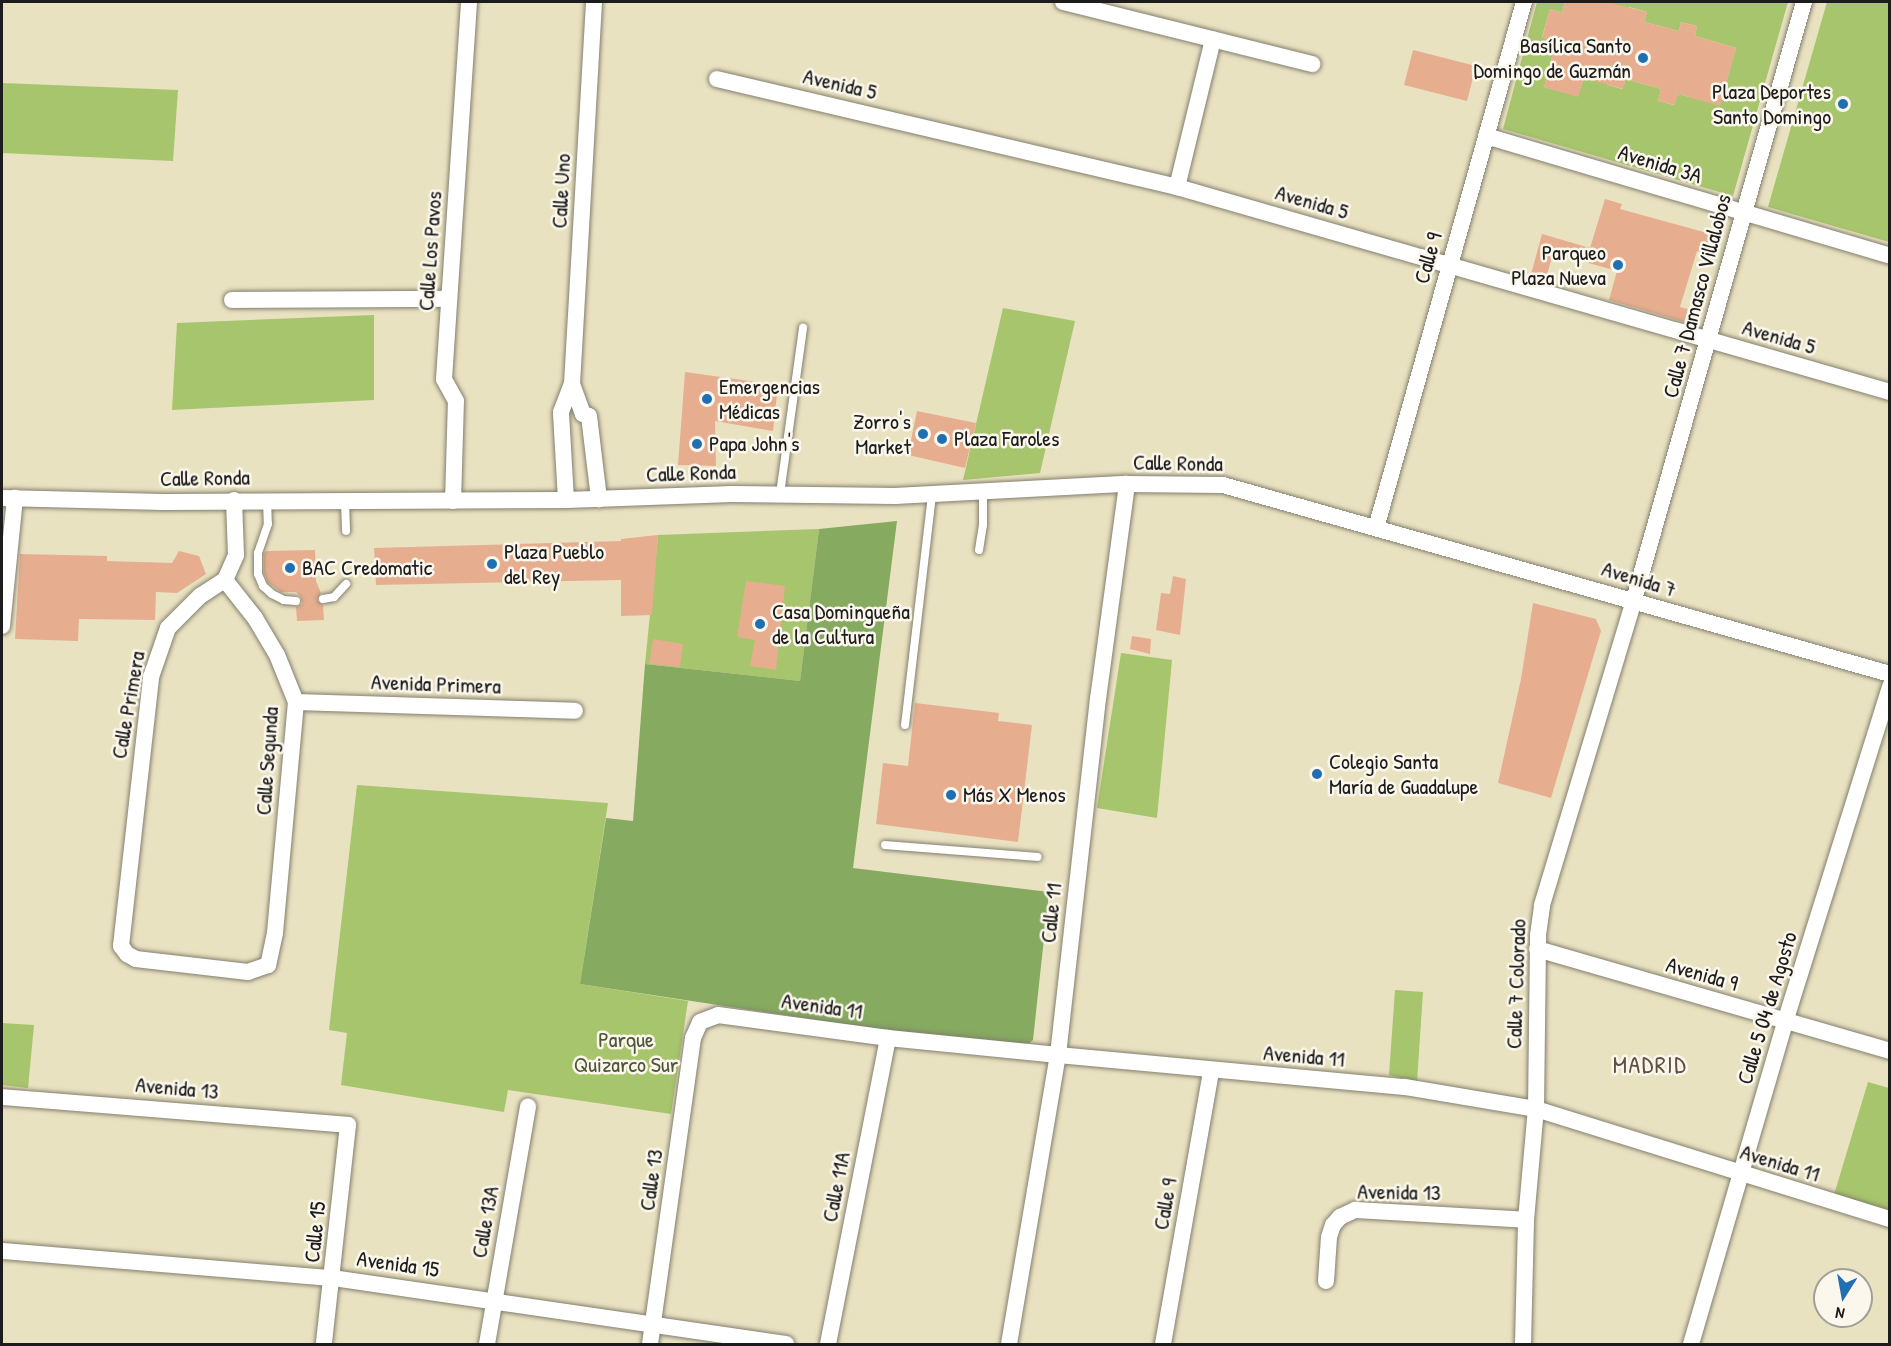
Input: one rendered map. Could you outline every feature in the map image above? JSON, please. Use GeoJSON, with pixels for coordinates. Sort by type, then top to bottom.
{"type":"FeatureCollection","features":[{"type":"Feature","properties":{"kind":"street","name":"Calle Los Pavos"},"geometry":{"type":"LineString","coordinates":[[453,501],[456,401],[444,380],[469,2]]}},
{"type":"Feature","properties":{"kind":"street","name":"Calle Uno"},"geometry":{"type":"LineString","coordinates":[[566,500],[564,417],[561,412],[572,384],[594,2]]}},
{"type":"Feature","properties":{"kind":"street"},"geometry":{"type":"LineString","coordinates":[[1063,2],[1312,64]]}},
{"type":"Feature","properties":{"kind":"street","name":"Calle 9"},"geometry":{"type":"LineString","coordinates":[[1376,528],[1524,2]]}},
{"type":"Feature","properties":{"kind":"street","name":"Calle 7 Damasco Villalobos"},"geometry":{"type":"LineString","coordinates":[[1633,603],[1804,2]]}},
{"type":"Feature","properties":{"kind":"street"},"geometry":{"type":"LineString","coordinates":[[1177,187],[1213,39]]}},
{"type":"Feature","properties":{"kind":"street","name":"Avenida 5"},"geometry":{"type":"LineString","coordinates":[[717,79],[1177,187],[1890,393]]}},
{"type":"Feature","properties":{"kind":"street","name":"Avenida 3A"},"geometry":{"type":"LineString","coordinates":[[1486,136],[1890,256]]}},
{"type":"Feature","properties":{"kind":"street"},"geometry":{"type":"LineString","coordinates":[[232,300],[449,299]]}},
{"type":"Feature","properties":{"kind":"street","name":"Calle Uno"},"geometry":{"type":"LineString","coordinates":[[572,384],[583,414],[589,416],[599,499]]}},
{"type":"Feature","properties":{"kind":"street","name":"Calle Ronda"},"geometry":{"type":"LineString","coordinates":[[8,498],[92,501],[566,500],[780,494],[932,495],[1127,484],[1223,485],[1376,528]]}},
{"type":"Feature","properties":{"kind":"street","name":"Calle 11"},"geometry":{"type":"LineString","coordinates":[[1010,1344],[1058,1055],[1098,699],[1127,484]]}},
{"type":"Feature","properties":{"kind":"street"},"geometry":{"type":"LineString","coordinates":[[2,626],[8,498]]}},
{"type":"Feature","properties":{"kind":"street"},"geometry":{"type":"LineString","coordinates":[[225,580],[236,555],[234,500]]}},
{"type":"Feature","properties":{"kind":"street","name":"Avenida 7"},"geometry":{"type":"LineString","coordinates":[[1376,528],[1617,595],[1633,603],[1890,674]]}},
{"type":"Feature","properties":{"kind":"street","name":"Calle Segunda"},"geometry":{"type":"LineString","coordinates":[[225,580],[255,618],[277,655],[296,702],[275,933],[268,965]]}},
{"type":"Feature","properties":{"kind":"street","name":"Calle Primera"},"geometry":{"type":"LineString","coordinates":[[225,580],[200,596],[168,628],[151,677],[121,946],[127,954],[136,958],[248,972],[268,965]]}},
{"type":"Feature","properties":{"kind":"street","name":"Calle 7 Colorado"},"geometry":{"type":"LineString","coordinates":[[1523,1344],[1526,1220],[1536,1109],[1538,949],[1542,905],[1633,603]]}},
{"type":"Feature","properties":{"kind":"street","name":"Calle 5 04 de Agosto"},"geometry":{"type":"LineString","coordinates":[[1691,1344],[1785,1022],[1890,686]]}},
{"type":"Feature","properties":{"kind":"street","name":"Avenida Primera"},"geometry":{"type":"LineString","coordinates":[[296,702],[575,711]]}},
{"type":"Feature","properties":{"kind":"street","name":"Avenida 9"},"geometry":{"type":"LineString","coordinates":[[1538,949],[1890,1052]]}},
{"type":"Feature","properties":{"kind":"street","name":"Avenida 11"},"geometry":{"type":"LineString","coordinates":[[700,1022],[718,1015],[888,1038],[1211,1071],[1405,1087],[1536,1109],[1740,1175],[1890,1219]]}},
{"type":"Feature","properties":{"kind":"street","name":"Calle 13"},"geometry":{"type":"LineString","coordinates":[[650,1344],[693,1038],[700,1022]]}},
{"type":"Feature","properties":{"kind":"street","name":"Calle 11A"},"geometry":{"type":"LineString","coordinates":[[828,1344],[888,1038]]}},
{"type":"Feature","properties":{"kind":"street","name":"Calle 9"},"geometry":{"type":"LineString","coordinates":[[1163,1344],[1211,1071]]}},
{"type":"Feature","properties":{"kind":"street","name":"Avenida 13"},"geometry":{"type":"LineString","coordinates":[[2,1097],[348,1125]]}},
{"type":"Feature","properties":{"kind":"street","name":"Calle 13A"},"geometry":{"type":"LineString","coordinates":[[487,1344],[528,1107]]}},
{"type":"Feature","properties":{"kind":"street","name":"Calle 15"},"geometry":{"type":"LineString","coordinates":[[324,1344],[348,1125]]}},
{"type":"Feature","properties":{"kind":"street","name":"Avenida 13"},"geometry":{"type":"LineString","coordinates":[[1326,1281],[1329,1237],[1333,1225],[1340,1217],[1355,1210],[1526,1220]]}},
{"type":"Feature","properties":{"kind":"street","name":"Avenida 15"},"geometry":{"type":"LineString","coordinates":[[2,1251],[333,1278],[786,1344]]}},
{"type":"Feature","properties":{"kind":"lane"},"geometry":{"type":"LineString","coordinates":[[780,494],[803,328]]}},
{"type":"Feature","properties":{"kind":"lane"},"geometry":{"type":"LineString","coordinates":[[979,550],[983,525],[983,493]]}},
{"type":"Feature","properties":{"kind":"lane"},"geometry":{"type":"LineString","coordinates":[[905,725],[932,495]]}},
{"type":"Feature","properties":{"kind":"lane"},"geometry":{"type":"LineString","coordinates":[[267,499],[268,524],[258,553],[258,574],[263,586],[272,594],[284,600],[296,601]]}},
{"type":"Feature","properties":{"kind":"lane"},"geometry":{"type":"LineString","coordinates":[[345,500],[346,531]]}},
{"type":"Feature","properties":{"kind":"lane"},"geometry":{"type":"LineString","coordinates":[[323,599],[334,597],[346,584]]}},
{"type":"Feature","properties":{"kind":"lane"},"geometry":{"type":"LineString","coordinates":[[885,845],[1038,857]]}},
{"type":"Feature","properties":{"kind":"green space"},"geometry":{"type":"Polygon","coordinates":[[[1537,2],[1565,2],[1562,13],[1550,9],[1542,37],[1556,42],[1544,87],[1578,96],[1587,67],[1608,85],[1622,89],[1626,79],[1661,89],[1658,101],[1674,105],[1678,94],[1720,105],[1736,48],[1695,36],[1697,26],[1681,22],[1679,31],[1644,22],[1647,12],[1629,7],[1627,17],[1605,11],[1608,2],[1788,2],[1733,196],[1503,129],[1537,2]]]}},
{"type":"Feature","properties":{"kind":"green space","name":"Plaza Deportes Santo Domingo"},"geometry":{"type":"Polygon","coordinates":[[[1827,2],[1889,2],[1889,242],[1768,207],[1827,2]]]}},
{"type":"Feature","properties":{"kind":"green space"},"geometry":{"type":"Polygon","coordinates":[[[2,83],[178,90],[173,161],[2,153],[2,83]]]}},
{"type":"Feature","properties":{"kind":"green space"},"geometry":{"type":"Polygon","coordinates":[[[1003,308],[1075,321],[1040,473],[963,480],[1003,308]]]}},
{"type":"Feature","properties":{"kind":"green space"},"geometry":{"type":"Polygon","coordinates":[[[374,315],[374,400],[172,410],[177,323],[374,315]]]}},
{"type":"Feature","properties":{"kind":"green space"},"geometry":{"type":"Polygon","coordinates":[[[897,521],[853,868],[1049,892],[1033,1040],[1020,1051],[580,984],[606,818],[633,821],[645,664],[800,681],[819,529],[897,521]]]}},
{"type":"Feature","properties":{"kind":"green space"},"geometry":{"type":"Polygon","coordinates":[[[819,529],[800,681],[645,664],[658,535],[819,529]]]}},
{"type":"Feature","properties":{"kind":"green space"},"geometry":{"type":"Polygon","coordinates":[[[1121,653],[1172,660],[1157,818],[1097,808],[1121,653]]]}},
{"type":"Feature","properties":{"kind":"green space","name":"Parque Quizarco Sur"},"geometry":{"type":"Polygon","coordinates":[[[357,785],[608,803],[580,984],[688,1001],[671,1114],[508,1090],[504,1112],[341,1085],[347,1033],[329,1030],[357,785]]]}},
{"type":"Feature","properties":{"kind":"green space"},"geometry":{"type":"Polygon","coordinates":[[[1395,990],[1423,992],[1417,1082],[1389,1075],[1395,990]]]}},
{"type":"Feature","properties":{"kind":"green space"},"geometry":{"type":"Polygon","coordinates":[[[2,1023],[34,1025],[28,1088],[2,1085],[2,1023]]]}},
{"type":"Feature","properties":{"kind":"green space"},"geometry":{"type":"Polygon","coordinates":[[[1868,1082],[1889,1088],[1889,1215],[1833,1198],[1868,1082]]]}},
{"type":"Feature","properties":{"kind":"building","name":"Basílica Santo Domingo de Guzmán"},"geometry":{"type":"Polygon","coordinates":[[[1565,2],[1606,2],[1647,12],[1644,22],[1679,31],[1681,22],[1697,26],[1695,36],[1736,48],[1720,106],[1678,94],[1675,105],[1658,101],[1661,89],[1626,79],[1623,89],[1584,78],[1578,97],[1544,87],[1556,42],[1542,38],[1550,9],[1562,13],[1565,2]]]}},
{"type":"Feature","properties":{"kind":"building"},"geometry":{"type":"Polygon","coordinates":[[[1413,50],[1476,66],[1467,101],[1404,85],[1413,50]]]}},
{"type":"Feature","properties":{"kind":"building","name":"Parqueo Plaza Nueva"},"geometry":{"type":"Polygon","coordinates":[[[1605,199],[1622,204],[1620,209],[1711,234],[1705,254],[1697,251],[1680,307],[1688,309],[1684,322],[1609,300],[1617,271],[1553,253],[1545,282],[1530,278],[1542,234],[1590,248],[1605,199]]]}},
{"type":"Feature","properties":{"kind":"building"},"geometry":{"type":"Polygon","coordinates":[[[685,372],[778,385],[773,431],[715,421],[716,466],[678,465],[685,372]]]}},
{"type":"Feature","properties":{"kind":"building","name":"Plaza Faroles"},"geometry":{"type":"Polygon","coordinates":[[[917,411],[976,423],[965,468],[908,455],[917,411]]]}},
{"type":"Feature","properties":{"kind":"building","name":"Plaza Pueblo del Rey"},"geometry":{"type":"Polygon","coordinates":[[[658,535],[652,615],[621,616],[621,580],[376,585],[374,548],[621,541],[621,539],[658,535]]]}},
{"type":"Feature","properties":{"kind":"building","name":"BAC Credomatic"},"geometry":{"type":"Polygon","coordinates":[[[315,550],[316,581],[321,593],[317,600],[323,605],[324,620],[297,621],[296,607],[302,604],[301,598],[296,592],[281,592],[268,582],[264,573],[264,554],[266,551],[315,550]]]}},
{"type":"Feature","properties":{"kind":"building"},"geometry":{"type":"Polygon","coordinates":[[[179,551],[199,556],[206,574],[177,593],[156,592],[155,620],[79,619],[78,641],[15,639],[20,554],[107,556],[107,561],[172,563],[179,551]]]}},
{"type":"Feature","properties":{"kind":"building"},"geometry":{"type":"Polygon","coordinates":[[[1173,576],[1186,579],[1180,635],[1156,630],[1161,593],[1170,594],[1173,576]]]}},
{"type":"Feature","properties":{"kind":"building","name":"Casa Domingueña de la Cultura"},"geometry":{"type":"Polygon","coordinates":[[[746,581],[785,586],[776,670],[750,666],[755,640],[737,637],[746,581]]]}},
{"type":"Feature","properties":{"kind":"building"},"geometry":{"type":"Polygon","coordinates":[[[1533,603],[1596,619],[1601,631],[1551,798],[1498,783],[1521,679],[1533,603]]]}},
{"type":"Feature","properties":{"kind":"building"},"geometry":{"type":"Polygon","coordinates":[[[1132,636],[1151,639],[1150,654],[1130,649],[1132,636]]]}},
{"type":"Feature","properties":{"kind":"building"},"geometry":{"type":"Polygon","coordinates":[[[653,639],[683,644],[680,667],[649,664],[653,639]]]}},
{"type":"Feature","properties":{"kind":"building","name":"Más X Menos"},"geometry":{"type":"Polygon","coordinates":[[[915,703],[999,713],[998,721],[1032,725],[1018,842],[876,824],[883,763],[908,766],[915,703]]]}},
{"type":"Feature","properties":{"kind":"place","name":"Basílica Santo Domingo de Guzmán"},"geometry":{"type":"Point","coordinates":[1643,58]}},
{"type":"Feature","properties":{"kind":"place","name":"Plaza Deportes Santo Domingo"},"geometry":{"type":"Point","coordinates":[1843,104]}},
{"type":"Feature","properties":{"kind":"place","name":"Parqueo Plaza Nueva"},"geometry":{"type":"Point","coordinates":[1618,265]}},
{"type":"Feature","properties":{"kind":"place","name":"Emergencias Médicas"},"geometry":{"type":"Point","coordinates":[707,399]}},
{"type":"Feature","properties":{"kind":"place","name":"Zorro's Market"},"geometry":{"type":"Point","coordinates":[923,434]}},
{"type":"Feature","properties":{"kind":"place","name":"Plaza Faroles"},"geometry":{"type":"Point","coordinates":[942,439]}},
{"type":"Feature","properties":{"kind":"place","name":"Papa John's"},"geometry":{"type":"Point","coordinates":[697,444]}},
{"type":"Feature","properties":{"kind":"place","name":"Plaza Pueblo del Rey"},"geometry":{"type":"Point","coordinates":[492,564]}},
{"type":"Feature","properties":{"kind":"place","name":"BAC Credomatic"},"geometry":{"type":"Point","coordinates":[290,568]}},
{"type":"Feature","properties":{"kind":"place","name":"Casa Domingueña de la Cultura"},"geometry":{"type":"Point","coordinates":[760,624]}},
{"type":"Feature","properties":{"kind":"place","name":"Colegio Santa María de Guadalupe"},"geometry":{"type":"Point","coordinates":[1317,774]}},
{"type":"Feature","properties":{"kind":"place","name":"Más X Menos"},"geometry":{"type":"Point","coordinates":[951,795]}},
{"type":"Feature","properties":{"kind":"district","name":"MADRID"},"geometry":{"type":"Point","coordinates":[1650,1065]}}]}
